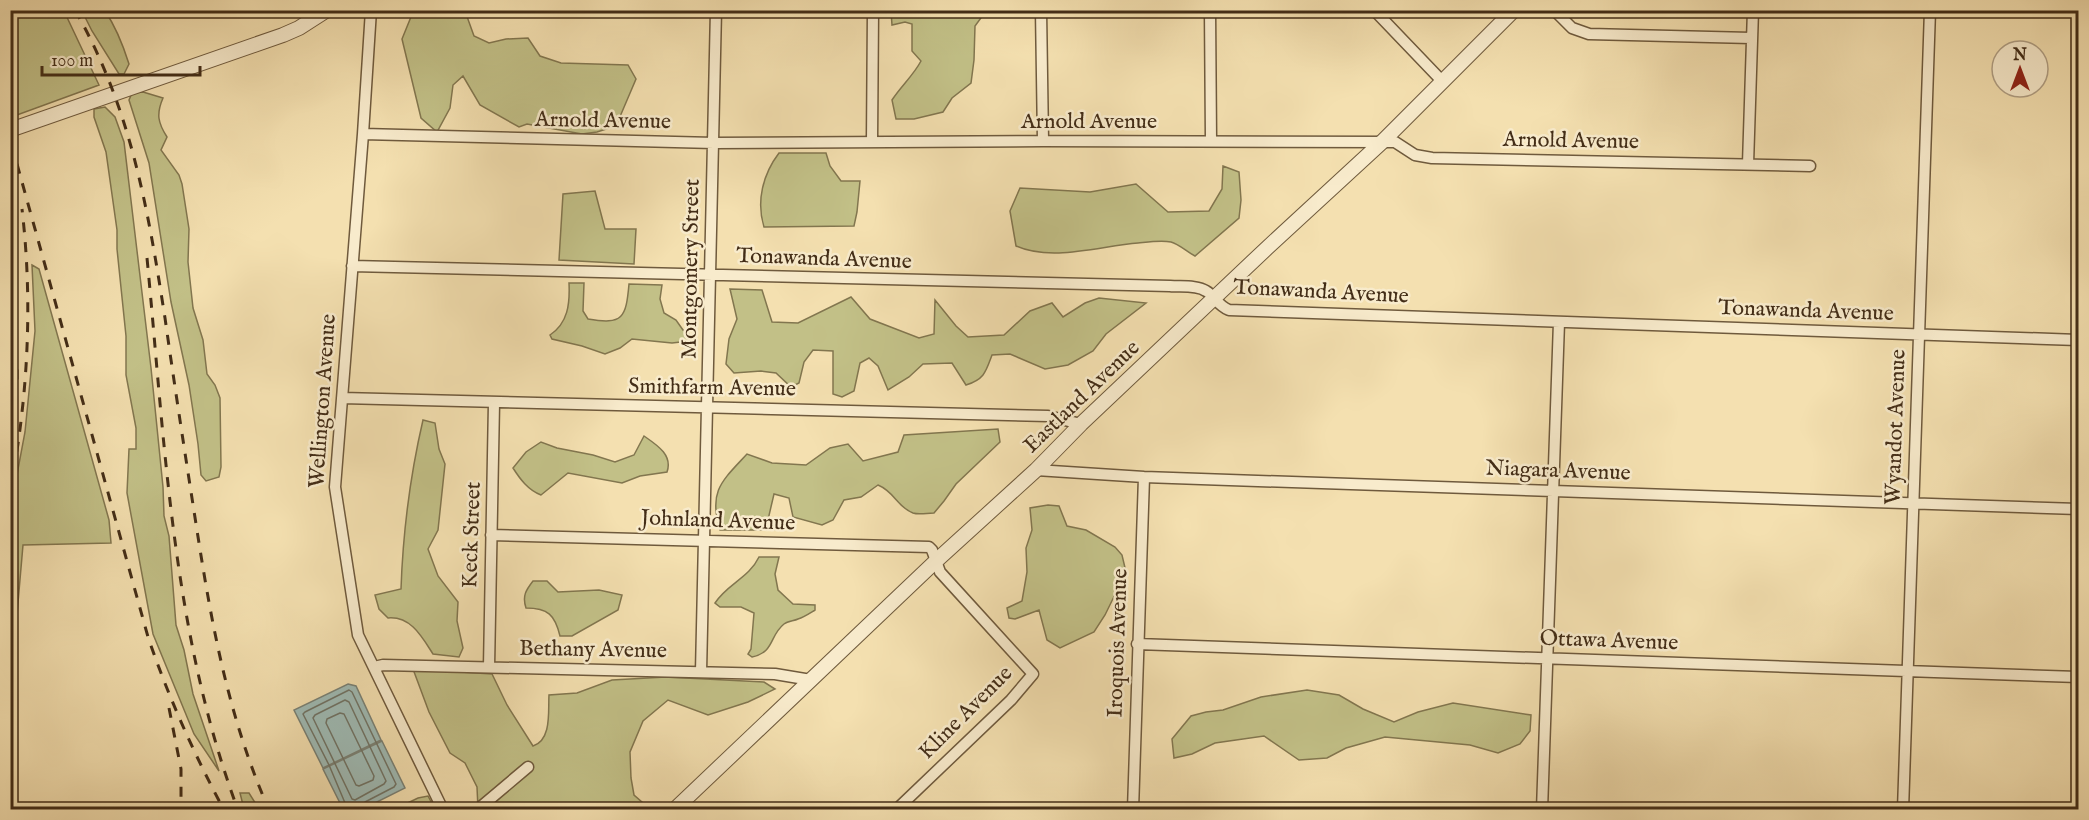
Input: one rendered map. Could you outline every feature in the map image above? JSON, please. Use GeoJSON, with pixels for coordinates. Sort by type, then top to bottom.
{"type":"FeatureCollection","features":[{"type":"Feature","properties":{"kind":"street"},"geometry":{"type":"LineString","coordinates":[[10,130],[283,35],[299,28],[327,10]]}},
{"type":"Feature","properties":{"kind":"street","name":"Wellington Avenue"},"geometry":{"type":"LineString","coordinates":[[371,10],[335,496],[358,635],[443,810]]}},
{"type":"Feature","properties":{"kind":"street","name":"Montgomery Street"},"geometry":{"type":"LineString","coordinates":[[701,672],[702,540],[711,275],[716,10]]}},
{"type":"Feature","properties":{"kind":"street"},"geometry":{"type":"LineString","coordinates":[[872,141],[873,10]]}},
{"type":"Feature","properties":{"kind":"street"},"geometry":{"type":"LineString","coordinates":[[1041,10],[1042,141]]}},
{"type":"Feature","properties":{"kind":"street"},"geometry":{"type":"LineString","coordinates":[[1210,10],[1211,141]]}},
{"type":"Feature","properties":{"kind":"street"},"geometry":{"type":"LineString","coordinates":[[1374,10],[1442,81]]}},
{"type":"Feature","properties":{"kind":"street","name":"Eastland Avenue"},"geometry":{"type":"LineString","coordinates":[[674,810],[1382,142],[1515,10]]}},
{"type":"Feature","properties":{"kind":"street"},"geometry":{"type":"LineString","coordinates":[[1554,10],[1572,28],[1589,34],[1751,38]]}},
{"type":"Feature","properties":{"kind":"street"},"geometry":{"type":"LineString","coordinates":[[1748,164],[1753,10]]}},
{"type":"Feature","properties":{"kind":"street","name":"Wyandot Avenue"},"geometry":{"type":"LineString","coordinates":[[1903,810],[1930,10]]}},
{"type":"Feature","properties":{"kind":"street","name":"Arnold Avenue"},"geometry":{"type":"LineString","coordinates":[[363,134],[714,143],[1395,142],[1415,155],[1432,158],[1810,166]]}},
{"type":"Feature","properties":{"kind":"street","name":"Tonawanda Avenue"},"geometry":{"type":"LineString","coordinates":[[352,266],[1170,286],[1200,288],[1208,291],[1214,299],[1229,310],[2079,340]]}},
{"type":"Feature","properties":{"kind":"street"},"geometry":{"type":"LineString","coordinates":[[1542,810],[1559,322]]}},
{"type":"Feature","properties":{"kind":"street","name":"Smithfarm Avenue"},"geometry":{"type":"LineString","coordinates":[[342,398],[1048,416],[1081,424]]}},
{"type":"Feature","properties":{"kind":"street","name":"Keck Street"},"geometry":{"type":"LineString","coordinates":[[489,667],[494,403]]}},
{"type":"Feature","properties":{"kind":"street","name":"Niagara Avenue"},"geometry":{"type":"LineString","coordinates":[[1036,470],[1144,477],[2079,509]]}},
{"type":"Feature","properties":{"kind":"street","name":"Iroquois Avenue"},"geometry":{"type":"LineString","coordinates":[[1133,810],[1144,477]]}},
{"type":"Feature","properties":{"kind":"street","name":"Johnland Avenue"},"geometry":{"type":"LineString","coordinates":[[491,535],[925,546],[932,550],[937,560]]}},
{"type":"Feature","properties":{"kind":"street","name":"Kline Avenue"},"geometry":{"type":"LineString","coordinates":[[896,810],[1011,700],[1033,674],[940,572],[937,560]]}},
{"type":"Feature","properties":{"kind":"street","name":"Ottawa Avenue"},"geometry":{"type":"LineString","coordinates":[[1137,644],[2079,677]]}},
{"type":"Feature","properties":{"kind":"street","name":"Bethany Avenue"},"geometry":{"type":"LineString","coordinates":[[374,668],[383,665],[775,674],[811,680]]}},
{"type":"Feature","properties":{"kind":"street"},"geometry":{"type":"LineString","coordinates":[[477,810],[528,767]]}},
{"type":"Feature","properties":{"kind":"shaded area"},"geometry":{"type":"Polygon","coordinates":[[[10,11],[64,11],[99,85],[17,115],[11,81],[10,11]]]}},
{"type":"Feature","properties":{"kind":"shaded area"},"geometry":{"type":"Polygon","coordinates":[[[82,11],[105,11],[113,23],[129,64],[124,74],[119,74],[82,11]]]}},
{"type":"Feature","properties":{"kind":"shaded area"},"geometry":{"type":"Polygon","coordinates":[[[465,11],[474,36],[489,43],[506,39],[528,38],[540,56],[561,63],[628,65],[636,79],[616,126],[582,134],[527,124],[519,127],[480,105],[463,76],[453,85],[450,108],[437,132],[421,118],[402,39],[413,12],[465,11]]]}},
{"type":"Feature","properties":{"kind":"shaded area"},"geometry":{"type":"Polygon","coordinates":[[[891,11],[986,11],[975,26],[971,83],[952,98],[943,112],[914,119],[896,119],[892,100],[921,61],[912,51],[912,24],[905,22],[892,25],[891,11]]]}},
{"type":"Feature","properties":{"kind":"shaded area"},"geometry":{"type":"Polygon","coordinates":[[[143,92],[163,98],[159,118],[167,137],[161,150],[179,175],[182,184],[189,229],[188,262],[193,308],[203,340],[207,374],[220,398],[221,467],[219,477],[206,481],[201,475],[189,385],[171,302],[149,163],[129,100],[132,93],[143,92]]]}},
{"type":"Feature","properties":{"kind":"shaded area"},"geometry":{"type":"Polygon","coordinates":[[[105,107],[115,117],[124,142],[151,368],[176,625],[193,694],[219,771],[194,734],[153,634],[127,493],[129,449],[136,449],[136,428],[126,375],[126,336],[117,230],[106,152],[94,117],[94,109],[105,107]]]}},
{"type":"Feature","properties":{"kind":"shaded area"},"geometry":{"type":"Polygon","coordinates":[[[779,153],[826,153],[830,166],[841,181],[860,181],[854,226],[764,227],[761,207],[762,188],[773,161],[779,153]]]}},
{"type":"Feature","properties":{"kind":"shaded area"},"geometry":{"type":"Polygon","coordinates":[[[1223,166],[1239,172],[1241,200],[1239,218],[1195,256],[1174,243],[1163,241],[1060,253],[1030,251],[1016,246],[1010,211],[1020,188],[1090,192],[1136,184],[1168,212],[1209,211],[1222,189],[1223,166]]]}},
{"type":"Feature","properties":{"kind":"shaded area"},"geometry":{"type":"Polygon","coordinates":[[[595,191],[605,229],[636,229],[634,264],[559,260],[563,194],[595,191]]]}},
{"type":"Feature","properties":{"kind":"shaded area"},"geometry":{"type":"Polygon","coordinates":[[[32,265],[39,269],[109,520],[111,543],[23,545],[13,660],[17,729],[16,798],[21,809],[11,810],[10,512],[25,432],[35,331],[32,265]]]}},
{"type":"Feature","properties":{"kind":"shaded area"},"geometry":{"type":"Polygon","coordinates":[[[569,283],[584,283],[583,311],[588,319],[600,321],[616,320],[624,312],[629,284],[662,285],[660,299],[664,313],[676,320],[683,330],[689,332],[689,341],[672,343],[632,339],[620,348],[605,354],[552,339],[550,335],[561,325],[567,312],[569,283]]]}},
{"type":"Feature","properties":{"kind":"shaded area"},"geometry":{"type":"Polygon","coordinates":[[[730,289],[762,290],[772,322],[798,323],[851,297],[870,319],[919,338],[934,334],[935,300],[968,337],[1004,335],[1030,311],[1052,303],[1063,317],[1085,303],[1099,298],[1146,303],[1106,334],[1093,351],[1068,365],[1045,369],[1010,354],[992,355],[981,377],[966,385],[952,363],[923,364],[909,377],[888,390],[878,366],[869,358],[860,363],[854,391],[842,397],[833,394],[833,351],[813,350],[804,362],[799,383],[791,387],[776,373],[761,371],[734,373],[726,364],[729,339],[737,319],[730,289]]]}},
{"type":"Feature","properties":{"kind":"shaded area"},"geometry":{"type":"Polygon","coordinates":[[[423,420],[435,423],[439,449],[445,464],[438,530],[428,549],[438,576],[458,602],[457,621],[463,648],[459,657],[433,654],[409,624],[396,618],[388,618],[379,609],[375,595],[401,589],[408,504],[423,420]]]}},
{"type":"Feature","properties":{"kind":"shaded area"},"geometry":{"type":"Polygon","coordinates":[[[998,429],[1000,442],[956,484],[934,513],[913,513],[878,485],[861,497],[844,500],[833,520],[822,525],[793,517],[789,498],[774,494],[767,524],[778,530],[720,530],[716,505],[720,487],[747,454],[772,463],[806,465],[830,448],[848,444],[863,461],[898,452],[904,435],[998,429]]]}},
{"type":"Feature","properties":{"kind":"shaded area"},"geometry":{"type":"Polygon","coordinates":[[[644,436],[663,451],[668,460],[667,472],[640,476],[622,483],[568,473],[541,495],[528,487],[513,468],[526,452],[541,442],[615,462],[634,455],[644,436]]]}},
{"type":"Feature","properties":{"kind":"shaded area"},"geometry":{"type":"Polygon","coordinates":[[[1059,506],[1067,526],[1086,530],[1115,547],[1122,555],[1126,572],[1094,632],[1060,648],[1047,640],[1039,610],[1015,619],[1009,618],[1007,608],[1022,601],[1027,572],[1026,548],[1032,530],[1030,508],[1059,506]]]}},
{"type":"Feature","properties":{"kind":"shaded area"},"geometry":{"type":"Polygon","coordinates":[[[759,557],[779,557],[775,574],[778,590],[793,604],[815,605],[815,610],[784,624],[768,648],[752,657],[748,654],[751,649],[754,613],[741,607],[720,607],[715,603],[750,570],[759,557]]]}},
{"type":"Feature","properties":{"kind":"shaded area"},"geometry":{"type":"Polygon","coordinates":[[[533,581],[547,581],[558,592],[599,590],[622,595],[618,610],[572,636],[560,636],[556,623],[549,614],[540,609],[526,608],[525,593],[533,581]]]}},
{"type":"Feature","properties":{"kind":"shaded area"},"geometry":{"type":"Polygon","coordinates":[[[413,669],[492,674],[507,705],[533,746],[539,743],[546,731],[549,717],[549,695],[577,693],[612,680],[666,677],[764,682],[775,689],[748,702],[708,715],[668,700],[643,721],[630,752],[631,778],[634,795],[650,809],[478,809],[477,787],[465,763],[450,753],[429,712],[413,669]]]}},
{"type":"Feature","properties":{"kind":"shaded area"},"geometry":{"type":"Polygon","coordinates":[[[1307,690],[1339,695],[1363,709],[1394,722],[1418,712],[1453,703],[1531,715],[1530,731],[1520,744],[1498,753],[1470,745],[1385,737],[1346,748],[1327,758],[1299,760],[1264,736],[1215,743],[1192,754],[1174,758],[1172,739],[1191,716],[1223,710],[1261,697],[1307,690]]]}},
{"type":"Feature","properties":{"kind":"shaded area"},"geometry":{"type":"Polygon","coordinates":[[[240,793],[249,793],[259,809],[244,809],[240,793]]]}},
{"type":"Feature","properties":{"kind":"shaded area"},"geometry":{"type":"Polygon","coordinates":[[[428,796],[435,809],[395,809],[418,798],[428,796]]]}},
{"type":"Feature","properties":{"kind":"water"},"geometry":{"type":"Polygon","coordinates":[[[348,684],[356,686],[381,740],[323,768],[294,710],[348,684]]]}},
{"type":"Feature","properties":{"kind":"water"},"geometry":{"type":"Polygon","coordinates":[[[382,741],[405,788],[363,809],[343,809],[323,769],[382,741]]]}},
{"type":"Feature","properties":{"kind":"railway"},"geometry":{"type":"LineString","coordinates":[[75,10],[110,84],[135,160],[159,277],[213,625],[241,737],[269,810]]}},
{"type":"Feature","properties":{"kind":"railway"},"geometry":{"type":"LineString","coordinates":[[10,128],[17,170]]}},
{"type":"Feature","properties":{"kind":"railway"},"geometry":{"type":"LineString","coordinates":[[17,164],[148,637],[182,725],[224,810]]}},
{"type":"Feature","properties":{"kind":"railway"},"geometry":{"type":"LineString","coordinates":[[10,491],[21,421],[27,350],[27,280],[22,209]]}},
{"type":"Feature","properties":{"kind":"railway"},"geometry":{"type":"LineString","coordinates":[[147,258],[166,468],[185,607],[198,675],[216,743],[238,810]]}},
{"type":"Feature","properties":{"kind":"railway"},"geometry":{"type":"LineString","coordinates":[[10,310],[17,383]]}},
{"type":"Feature","properties":{"kind":"railway"},"geometry":{"type":"LineString","coordinates":[[169,708],[181,769],[181,810]]}}]}
